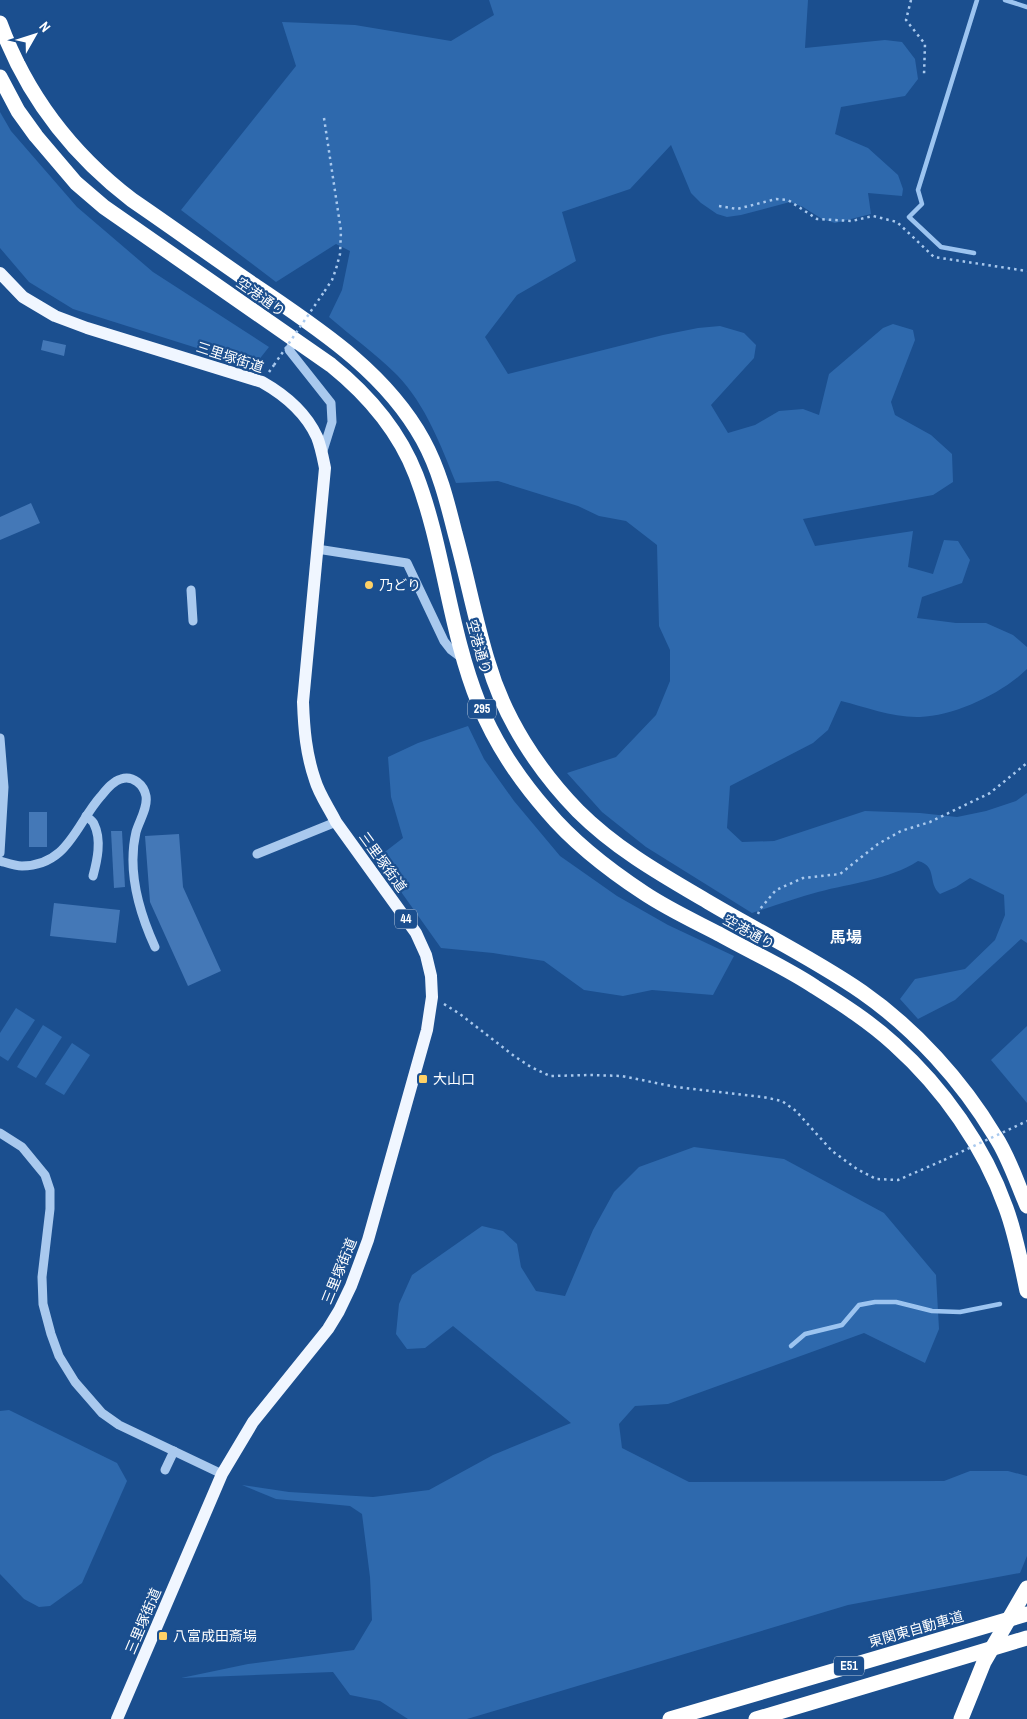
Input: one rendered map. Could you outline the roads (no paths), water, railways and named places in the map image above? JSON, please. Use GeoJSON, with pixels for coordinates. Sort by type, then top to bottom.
{"type":"FeatureCollection","features":[{"type":"Feature","properties":{"kind":"highway","name":"空港通り"},"geometry":{"type":"LineString","coordinates":[[0,23],[18,66],[35,95],[53,122],[92,166],[132,200],[332,339],[355,358],[391,393],[407,413],[435,465],[451,517],[491,673],[501,701],[540,765],[557,788],[603,835],[630,855],[752,928],[830,971],[886,1010],[927,1047],[974,1104],[997,1138],[1027,1206]]}},
{"type":"Feature","properties":{"kind":"highway","name":"空港通り"},"geometry":{"type":"LineString","coordinates":[[0,77],[18,111],[36,136],[76,183],[104,206],[353,383],[391,429],[416,475],[428,511],[465,661],[478,702],[501,749],[519,776],[565,832],[646,895],[813,985],[865,1020],[914,1062],[960,1119],[996,1182],[1007,1209],[1027,1291]]}},
{"type":"Feature","properties":{"kind":"highway"},"geometry":{"type":"LineString","coordinates":[[961,1719],[984,1662],[1002,1628],[1027,1588]]}},
{"type":"Feature","properties":{"kind":"highway","name":"東関東自動車道"},"geometry":{"type":"LineString","coordinates":[[670,1719],[1027,1614]]}},
{"type":"Feature","properties":{"kind":"highway","name":"E51"},"geometry":{"type":"LineString","coordinates":[[756,1719],[1027,1638]]}},
{"type":"Feature","properties":{"kind":"main road","name":"三里塚街道"},"geometry":{"type":"LineString","coordinates":[[0,273],[23,297],[55,316],[87,328],[262,382],[280,392],[306,418],[318,438],[325,468],[303,702],[305,739],[315,781],[336,822],[416,933],[426,955],[431,976],[432,997],[427,1030],[373,1221],[351,1286],[328,1329],[253,1422],[222,1474],[117,1719]]}},
{"type":"Feature","properties":{"kind":"street"},"geometry":{"type":"LineString","coordinates":[[295,340],[288,350],[331,403],[332,422],[322,454]]}},
{"type":"Feature","properties":{"kind":"street"},"geometry":{"type":"LineString","coordinates":[[317,549],[407,563],[444,641],[451,650],[465,661]]}},
{"type":"Feature","properties":{"kind":"street"},"geometry":{"type":"LineString","coordinates":[[191,590],[193,621]]}},
{"type":"Feature","properties":{"kind":"street"},"geometry":{"type":"LineString","coordinates":[[0,738],[4,787],[0,853]]}},
{"type":"Feature","properties":{"kind":"street"},"geometry":{"type":"LineString","coordinates":[[0,861],[21,866],[37,864],[50,859],[63,850],[109,787],[122,778],[133,779],[142,785],[147,797],[143,816],[136,832],[133,856],[134,881],[144,924],[155,947]]}},
{"type":"Feature","properties":{"kind":"street"},"geometry":{"type":"LineString","coordinates":[[86,816],[94,824],[98,838],[98,857],[93,876]]}},
{"type":"Feature","properties":{"kind":"street"},"geometry":{"type":"LineString","coordinates":[[257,854],[336,822]]}},
{"type":"Feature","properties":{"kind":"street"},"geometry":{"type":"LineString","coordinates":[[0,1133],[22,1147],[46,1175],[50,1190],[50,1209],[42,1277],[43,1304],[50,1334],[59,1356],[75,1382],[102,1413],[119,1425],[222,1474]]}},
{"type":"Feature","properties":{"kind":"street"},"geometry":{"type":"LineString","coordinates":[[165,1470],[174,1451]]}},
{"type":"Feature","properties":{"kind":"waterway"},"geometry":{"type":"LineString","coordinates":[[974,253],[941,247],[909,217],[922,204],[918,190],[977,0]]}},
{"type":"Feature","properties":{"kind":"waterway"},"geometry":{"type":"LineString","coordinates":[[1005,0],[1027,7]]}},
{"type":"Feature","properties":{"kind":"waterway"},"geometry":{"type":"LineString","coordinates":[[791,1346],[805,1334],[842,1325],[859,1305],[875,1302],[896,1302],[932,1311],[960,1312],[1000,1304]]}},
{"type":"Feature","properties":{"kind":"place","name":"乃どり"},"geometry":{"type":"Point","coordinates":[369,585]}},
{"type":"Feature","properties":{"kind":"place","name":"大山口"},"geometry":{"type":"Point","coordinates":[423,1079]}},
{"type":"Feature","properties":{"kind":"place","name":"八富成田斎場"},"geometry":{"type":"Point","coordinates":[163,1636]}},
{"type":"Feature","properties":{"kind":"district","name":"馬場"},"geometry":{"type":"Point","coordinates":[846,937]}}]}
